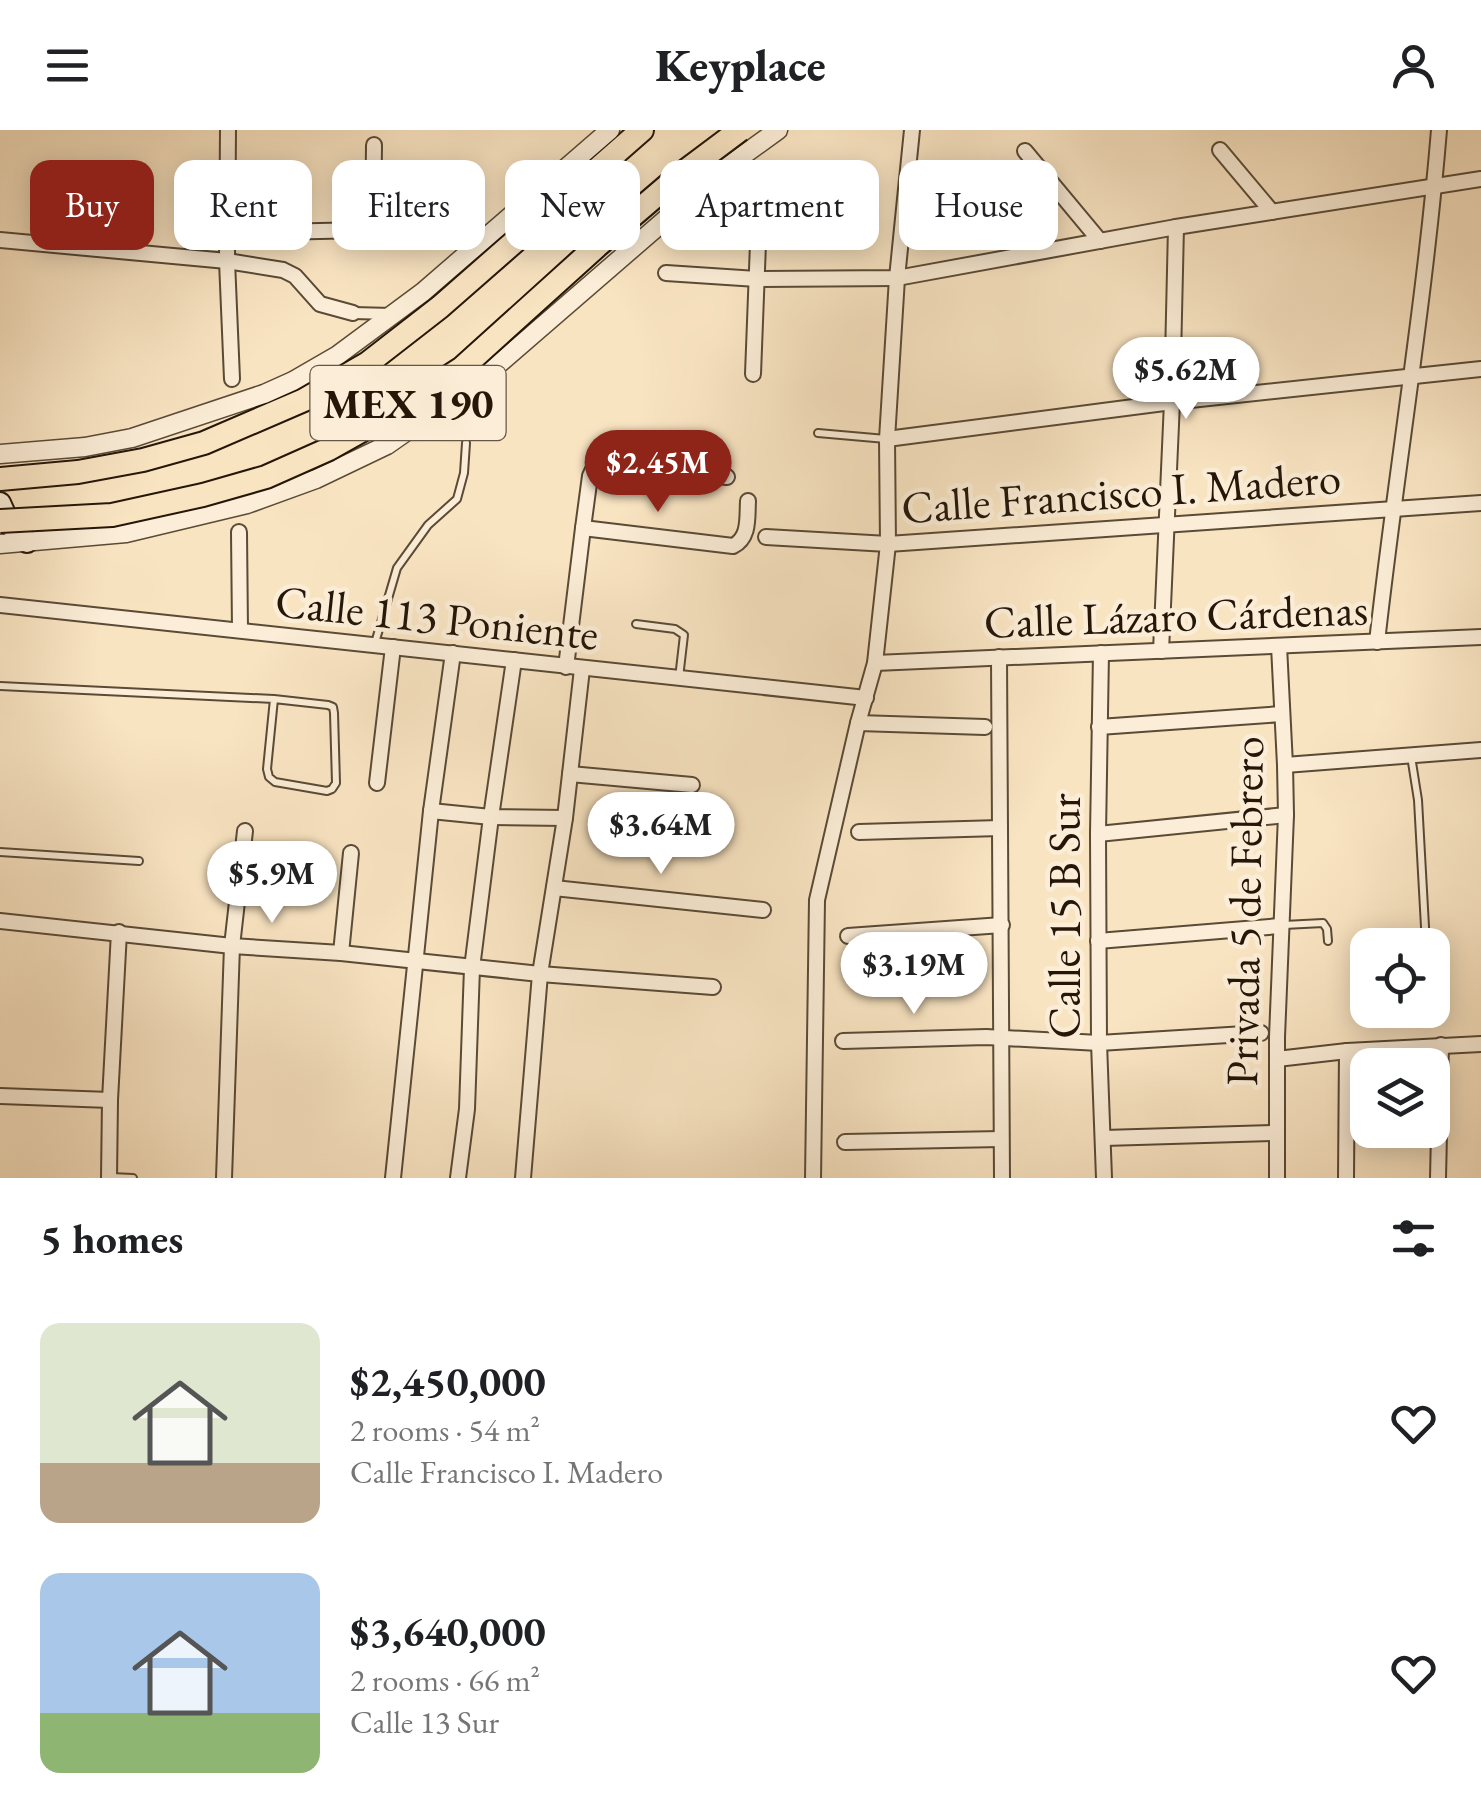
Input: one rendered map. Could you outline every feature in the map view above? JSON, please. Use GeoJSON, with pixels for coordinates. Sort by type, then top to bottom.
{"type":"FeatureCollection","features":[{"type":"Feature","properties":{"kind":"highway","name":"MEX 190"},"geometry":{"type":"LineString","coordinates":[[0,479],[78,472],[142,460],[204,442],[304,400],[368,363],[440,307],[642,130]]}},
{"type":"Feature","properties":{"kind":"highway","name":"MEX 190"},"geometry":{"type":"LineString","coordinates":[[0,522],[112,515],[203,495],[266,477],[329,448],[462,368],[638,210],[740,130]]}},
{"type":"Feature","properties":{"kind":"main road"},"geometry":{"type":"LineString","coordinates":[[0,503],[10,524],[27,542]]}},
{"type":"Feature","properties":{"kind":"street"},"geometry":{"type":"LineString","coordinates":[[228,130],[228,160]]}},
{"type":"Feature","properties":{"kind":"street"},"geometry":{"type":"LineString","coordinates":[[0,454],[85,447],[132,438],[278,388],[338,356],[423,292],[610,130]]}},
{"type":"Feature","properties":{"kind":"street"},"geometry":{"type":"LineString","coordinates":[[0,544],[126,533],[247,504],[316,479],[387,446],[480,380],[724,168],[778,130]]}},
{"type":"Feature","properties":{"kind":"street"},"geometry":{"type":"LineString","coordinates":[[813,1178],[817,900],[875,662],[888,544],[888,439],[897,278],[912,130]]}},
{"type":"Feature","properties":{"kind":"street"},"geometry":{"type":"LineString","coordinates":[[1377,642],[1439,130]]}},
{"type":"Feature","properties":{"kind":"street"},"geometry":{"type":"LineString","coordinates":[[374,145],[374,160]]}},
{"type":"Feature","properties":{"kind":"street"},"geometry":{"type":"LineString","coordinates":[[1025,150],[1100,241]]}},
{"type":"Feature","properties":{"kind":"street"},"geometry":{"type":"LineString","coordinates":[[1220,150],[1272,212]]}},
{"type":"Feature","properties":{"kind":"street"},"geometry":{"type":"LineString","coordinates":[[666,273],[757,279],[897,278],[1176,227],[1481,179]]}},
{"type":"Feature","properties":{"kind":"street"},"geometry":{"type":"LineString","coordinates":[[1161,651],[1176,227]]}},
{"type":"Feature","properties":{"kind":"street"},"geometry":{"type":"LineString","coordinates":[[0,240],[227,260],[290,272],[320,304],[353,313],[393,314]]}},
{"type":"Feature","properties":{"kind":"street"},"geometry":{"type":"LineString","coordinates":[[227,250],[236,404]]}},
{"type":"Feature","properties":{"kind":"street"},"geometry":{"type":"LineString","coordinates":[[754,374],[758,250]]}},
{"type":"Feature","properties":{"kind":"street"},"geometry":{"type":"LineString","coordinates":[[888,439],[1172,402],[1481,369]]}},
{"type":"Feature","properties":{"kind":"street"},"geometry":{"type":"LineString","coordinates":[[566,667],[590,476],[596,466],[607,462],[727,476]]}},
{"type":"Feature","properties":{"kind":"street"},"geometry":{"type":"LineString","coordinates":[[583,528],[733,546],[746,534],[748,501]]}},
{"type":"Feature","properties":{"kind":"street","name":"Calle Francisco I. Madero"},"geometry":{"type":"LineString","coordinates":[[766,537],[888,544],[1481,503]]}},
{"type":"Feature","properties":{"kind":"street"},"geometry":{"type":"LineString","coordinates":[[238,532],[240,630]]}},
{"type":"Feature","properties":{"kind":"street","name":"Calle 113 Poniente"},"geometry":{"type":"LineString","coordinates":[[0,605],[866,698]]}},
{"type":"Feature","properties":{"kind":"street","name":"Calle Lázaro Cárdenas"},"geometry":{"type":"LineString","coordinates":[[875,662],[1481,638]]}},
{"type":"Feature","properties":{"kind":"street"},"geometry":{"type":"LineString","coordinates":[[377,783],[393,646]]}},
{"type":"Feature","properties":{"kind":"street","name":"Privada 5 de Febrero"},"geometry":{"type":"LineString","coordinates":[[1277,1178],[1280,926],[1286,815],[1279,646]]}},
{"type":"Feature","properties":{"kind":"street"},"geometry":{"type":"LineString","coordinates":[[393,1178],[430,811],[453,653]]}},
{"type":"Feature","properties":{"kind":"street","name":"Calle 15 B Sur"},"geometry":{"type":"LineString","coordinates":[[1102,653],[1098,941],[1104,1178]]}},
{"type":"Feature","properties":{"kind":"street"},"geometry":{"type":"LineString","coordinates":[[999,657],[1002,1178]]}},
{"type":"Feature","properties":{"kind":"street"},"geometry":{"type":"LineString","coordinates":[[458,1178],[468,1110],[472,968],[514,660]]}},
{"type":"Feature","properties":{"kind":"street"},"geometry":{"type":"LineString","coordinates":[[523,1178],[540,974],[565,818],[582,669]]}},
{"type":"Feature","properties":{"kind":"street"},"geometry":{"type":"LineString","coordinates":[[1099,727],[1282,714]]}},
{"type":"Feature","properties":{"kind":"street"},"geometry":{"type":"LineString","coordinates":[[858,723],[984,728]]}},
{"type":"Feature","properties":{"kind":"street"},"geometry":{"type":"LineString","coordinates":[[1286,764],[1481,750]]}},
{"type":"Feature","properties":{"kind":"street"},"geometry":{"type":"LineString","coordinates":[[570,774],[692,785]]}},
{"type":"Feature","properties":{"kind":"street"},"geometry":{"type":"LineString","coordinates":[[430,811],[491,818],[565,818]]}},
{"type":"Feature","properties":{"kind":"street"},"geometry":{"type":"LineString","coordinates":[[1098,834],[1286,815]]}},
{"type":"Feature","properties":{"kind":"street"},"geometry":{"type":"LineString","coordinates":[[859,832],[1000,828]]}},
{"type":"Feature","properties":{"kind":"street"},"geometry":{"type":"LineString","coordinates":[[224,1178],[232,946],[246,831]]}},
{"type":"Feature","properties":{"kind":"street"},"geometry":{"type":"LineString","coordinates":[[341,953],[351,853]]}},
{"type":"Feature","properties":{"kind":"street"},"geometry":{"type":"LineString","coordinates":[[554,888],[763,910]]}},
{"type":"Feature","properties":{"kind":"street"},"geometry":{"type":"LineString","coordinates":[[0,921],[232,946],[713,988]]}},
{"type":"Feature","properties":{"kind":"street"},"geometry":{"type":"LineString","coordinates":[[848,936],[1002,925]]}},
{"type":"Feature","properties":{"kind":"street"},"geometry":{"type":"LineString","coordinates":[[1098,941],[1280,926]]}},
{"type":"Feature","properties":{"kind":"street"},"geometry":{"type":"LineString","coordinates":[[109,1177],[119,932]]}},
{"type":"Feature","properties":{"kind":"street"},"geometry":{"type":"LineString","coordinates":[[843,1041],[1001,1038],[1099,1044],[1260,1033]]}},
{"type":"Feature","properties":{"kind":"street"},"geometry":{"type":"LineString","coordinates":[[1277,1059],[1347,1050],[1481,1044]]}},
{"type":"Feature","properties":{"kind":"street"},"geometry":{"type":"LineString","coordinates":[[1438,1178],[1441,1046]]}},
{"type":"Feature","properties":{"kind":"street"},"geometry":{"type":"LineString","coordinates":[[1346,1178],[1347,1050]]}},
{"type":"Feature","properties":{"kind":"street"},"geometry":{"type":"LineString","coordinates":[[0,1096],[110,1100]]}},
{"type":"Feature","properties":{"kind":"street"},"geometry":{"type":"LineString","coordinates":[[1104,1138],[1276,1133]]}},
{"type":"Feature","properties":{"kind":"street"},"geometry":{"type":"LineString","coordinates":[[845,1142],[1001,1139]]}},
{"type":"Feature","properties":{"kind":"lane"},"geometry":{"type":"LineString","coordinates":[[818,433],[888,439]]}},
{"type":"Feature","properties":{"kind":"lane"},"geometry":{"type":"LineString","coordinates":[[375,644],[396,568],[428,525],[457,499],[466,442]]}},
{"type":"Feature","properties":{"kind":"lane"},"geometry":{"type":"LineString","coordinates":[[636,624],[675,629],[684,635],[678,679]]}},
{"type":"Feature","properties":{"kind":"lane"},"geometry":{"type":"LineString","coordinates":[[0,686],[274,698],[328,705],[333,708],[336,783],[332,789],[275,782],[269,777],[274,698]]}},
{"type":"Feature","properties":{"kind":"lane"},"geometry":{"type":"LineString","coordinates":[[1411,754],[1418,800],[1425,928]]}},
{"type":"Feature","properties":{"kind":"lane"},"geometry":{"type":"LineString","coordinates":[[0,852],[139,862]]}},
{"type":"Feature","properties":{"kind":"lane"},"geometry":{"type":"LineString","coordinates":[[1280,926],[1323,923],[1328,941]]}},
{"type":"Feature","properties":{"kind":"lane"},"geometry":{"type":"LineString","coordinates":[[109,1177],[133,1178]]}}]}
